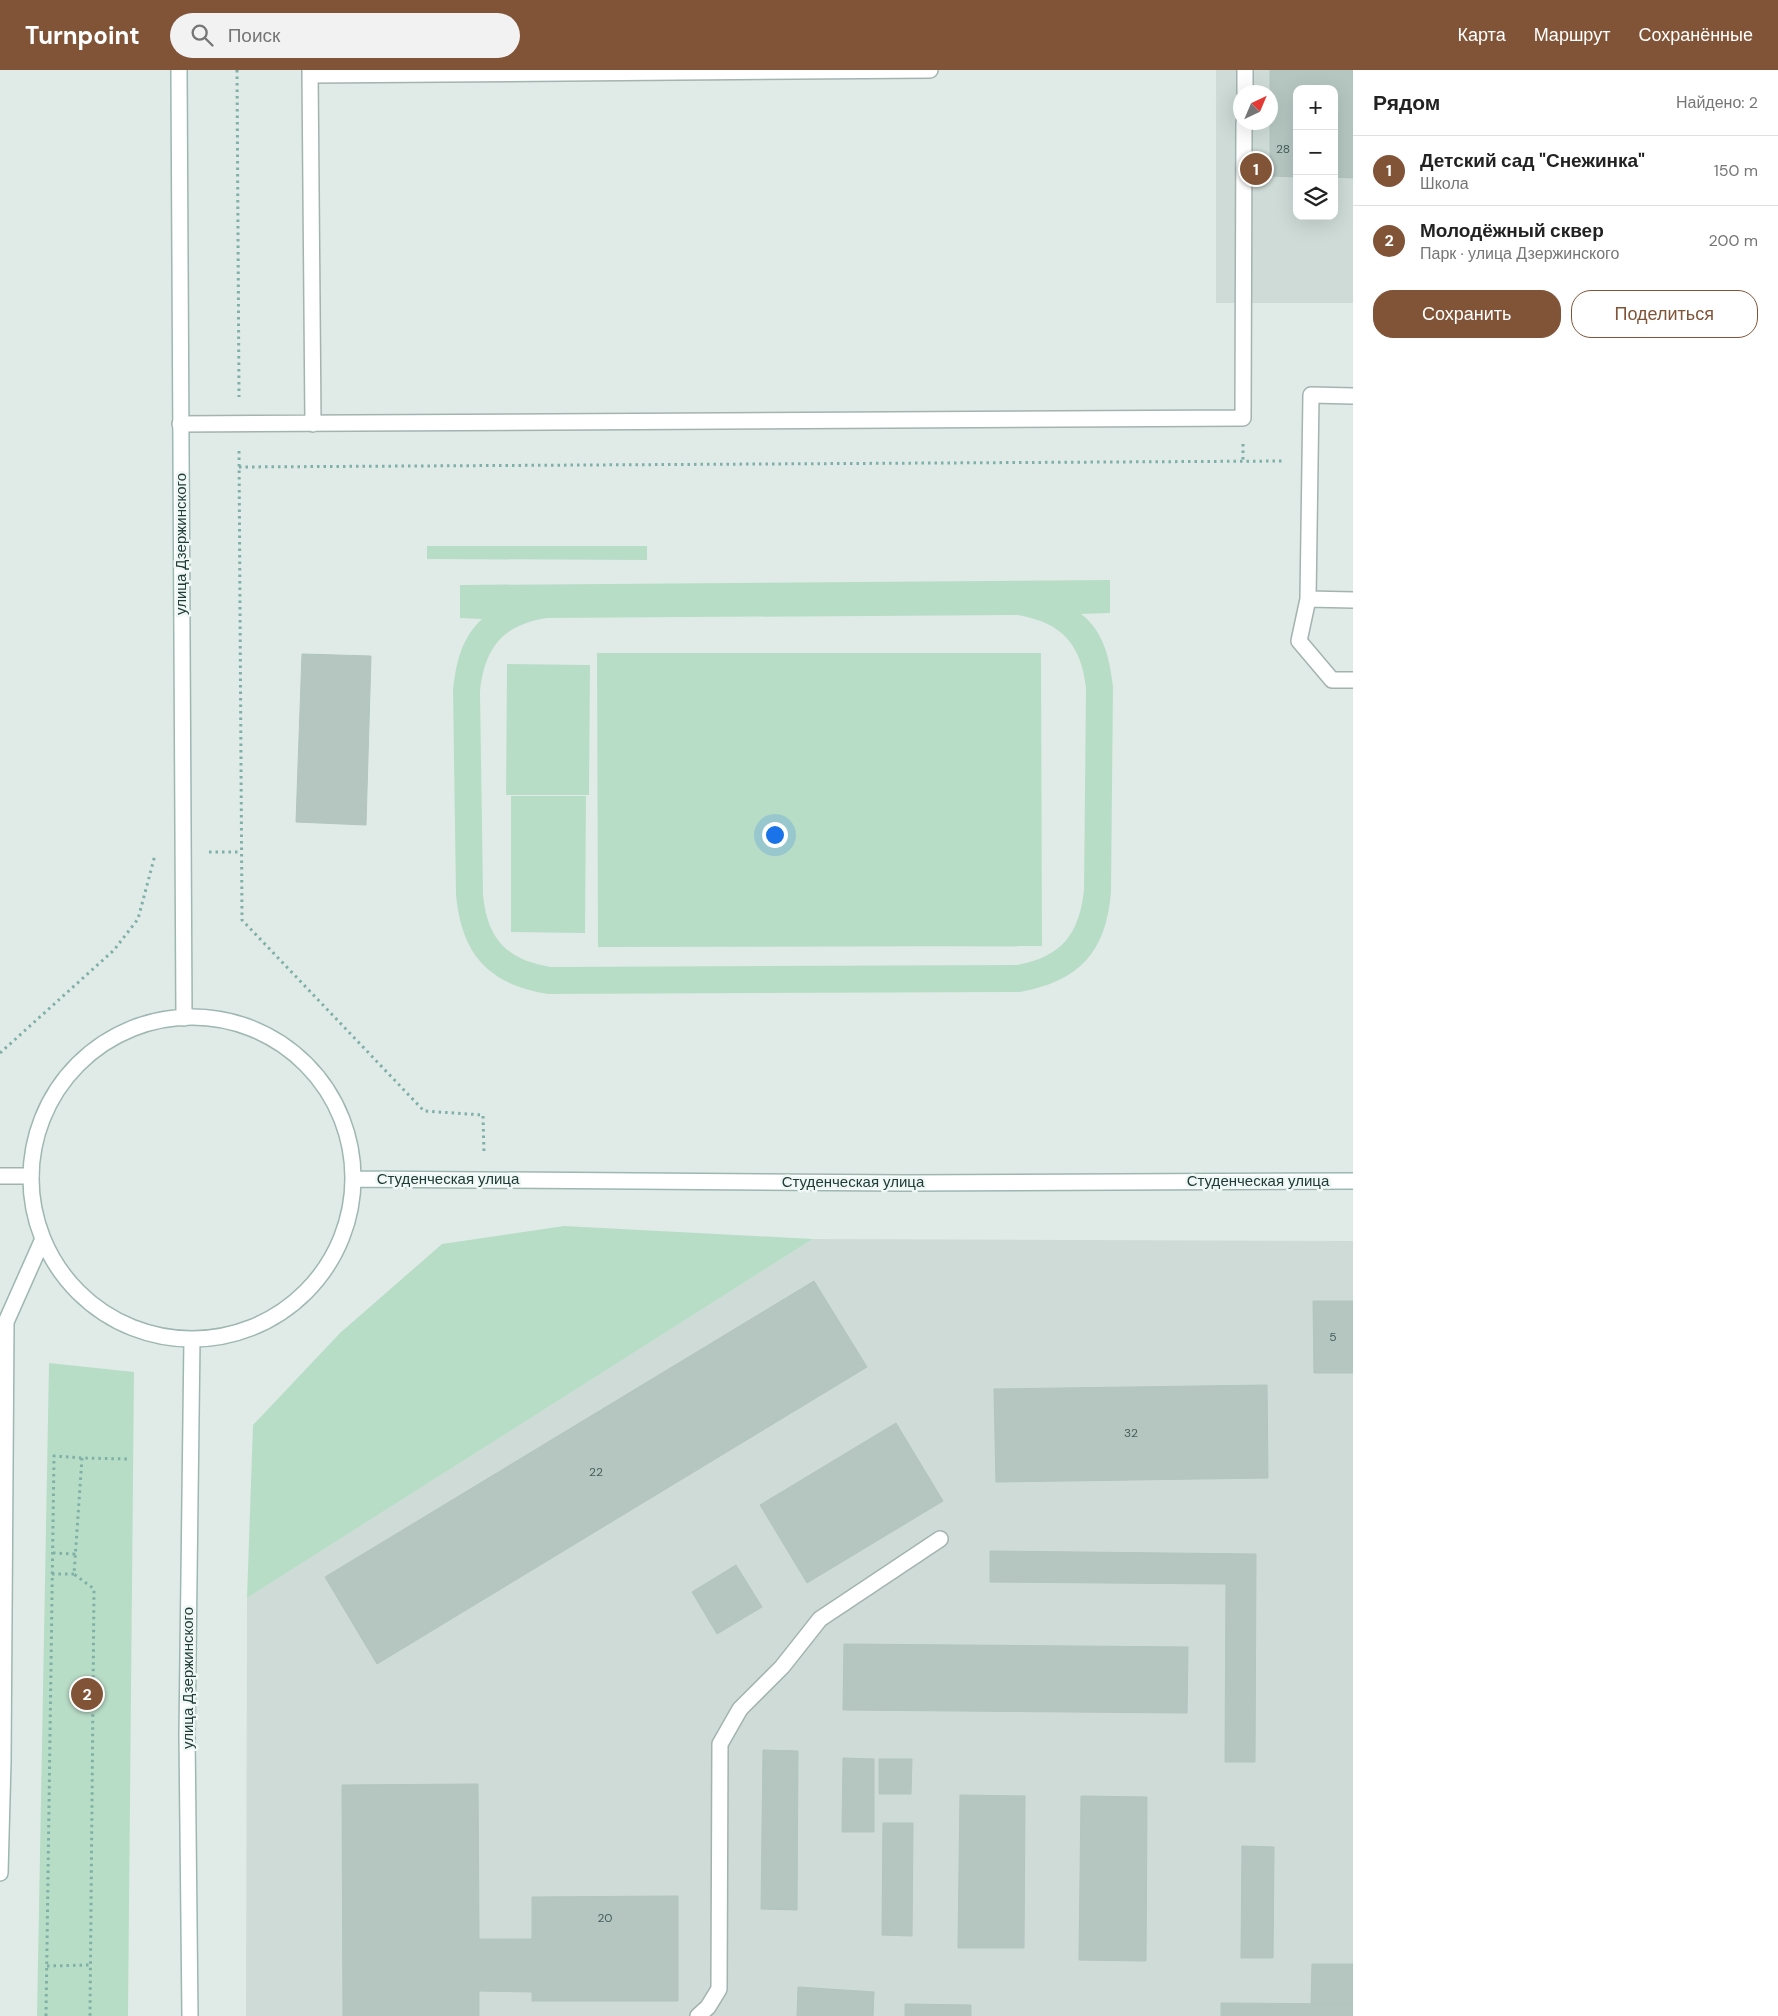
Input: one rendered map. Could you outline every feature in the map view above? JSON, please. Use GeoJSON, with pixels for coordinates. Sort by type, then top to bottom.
{"type":"FeatureCollection","features":[{"type":"Feature","properties":{"kind":"street","name":"улица Дзержинского"},"geometry":{"type":"LineString","coordinates":[[179,70],[184,1018]]}},
{"type":"Feature","properties":{"kind":"street"},"geometry":{"type":"LineString","coordinates":[[313,424],[310,72],[930,70]]}},
{"type":"Feature","properties":{"kind":"street"},"geometry":{"type":"LineString","coordinates":[[1245,70],[1245,85]]}},
{"type":"Feature","properties":{"kind":"street"},"geometry":{"type":"LineString","coordinates":[[180,424],[1243,418],[1244,130]]}},
{"type":"Feature","properties":{"kind":"street"},"geometry":{"type":"LineString","coordinates":[[1353,396],[1311,395],[1308,599],[1299,641],[1332,680],[1353,680]]}},
{"type":"Feature","properties":{"kind":"street"},"geometry":{"type":"LineString","coordinates":[[1308,599],[1353,600]]}},
{"type":"Feature","properties":{"kind":"street"},"geometry":{"type":"LineString","coordinates":[[199,1016],[246,1026],[289,1049],[323,1084],[345,1127],[354,1170],[350,1215],[331,1261],[300,1300],[257,1327],[208,1340],[158,1337],[110,1319],[69,1286],[42,1241],[30,1196],[32,1150],[42,1115],[61,1083],[86,1056],[116,1035],[150,1022],[184,1018],[199,1016]]}},
{"type":"Feature","properties":{"kind":"street"},"geometry":{"type":"LineString","coordinates":[[0,1176],[31,1176]]}},
{"type":"Feature","properties":{"kind":"street","name":"Студенческая улица"},"geometry":{"type":"LineString","coordinates":[[353,1179],[905,1183],[1353,1181]]}},
{"type":"Feature","properties":{"kind":"street"},"geometry":{"type":"LineString","coordinates":[[0,1873],[6,1322],[42,1241]]}},
{"type":"Feature","properties":{"kind":"street","name":"улица Дзержинского"},"geometry":{"type":"LineString","coordinates":[[190,2016],[187,1735],[192,1339]]}},
{"type":"Feature","properties":{"kind":"street"},"geometry":{"type":"LineString","coordinates":[[698,2016],[708,2007],[719,1989],[720,1744],[740,1709],[782,1667],[820,1619],[940,1539]]}},
{"type":"Feature","properties":{"kind":"path"},"geometry":{"type":"LineString","coordinates":[[238,70],[242,920],[424,1111],[482,1115],[485,1180]]}},
{"type":"Feature","properties":{"kind":"path"},"geometry":{"type":"LineString","coordinates":[[239,467],[1310,461]]}},
{"type":"Feature","properties":{"kind":"path"},"geometry":{"type":"LineString","coordinates":[[0,1053],[120,943],[138,919],[156,852]]}},
{"type":"Feature","properties":{"kind":"path"},"geometry":{"type":"LineString","coordinates":[[46,2016],[54,1456],[128,1459]]}},
{"type":"Feature","properties":{"kind":"path"},"geometry":{"type":"LineString","coordinates":[[74,1574],[82,1458]]}},
{"type":"Feature","properties":{"kind":"path"},"geometry":{"type":"LineString","coordinates":[[53,1553],[74,1554],[74,1574]]}},
{"type":"Feature","properties":{"kind":"path"},"geometry":{"type":"LineString","coordinates":[[52,1574],[74,1574],[94,1589],[90,2016]]}},
{"type":"Feature","properties":{"kind":"path"},"geometry":{"type":"LineString","coordinates":[[47,1966],[91,1965]]}},
{"type":"Feature","properties":{"kind":"shaded area"},"geometry":{"type":"Polygon","coordinates":[[[1216,70],[1353,70],[1353,303],[1216,303],[1216,70]]]}},
{"type":"Feature","properties":{"kind":"shaded area"},"geometry":{"type":"Polygon","coordinates":[[[813,1239],[1353,1241],[1353,2016],[246,2016],[247,1598],[813,1239]]]}},
{"type":"Feature","properties":{"kind":"green space"},"geometry":{"type":"Polygon","coordinates":[[[427,546],[647,546],[647,560],[427,559],[427,546]]]}},
{"type":"Feature","properties":{"kind":"green space"},"geometry":{"type":"Polygon","coordinates":[[[1110,580],[1110,613],[1081,614],[1089,621],[1100,637],[1108,657],[1113,687],[1111,892],[1103,932],[1096,948],[1086,961],[1073,972],[1041,987],[1020,992],[548,994],[510,983],[482,964],[472,950],[459,916],[456,895],[453,690],[458,661],[464,643],[482,619],[460,618],[460,585],[1110,580]],[[1018,615],[547,618],[519,626],[499,641],[492,650],[486,662],[480,691],[483,894],[485,909],[494,935],[511,952],[522,959],[551,967],[1017,965],[1045,956],[1056,950],[1065,941],[1078,920],[1084,890],[1086,688],[1079,659],[1067,638],[1058,630],[1033,619],[1018,615]]]}},
{"type":"Feature","properties":{"kind":"green space"},"geometry":{"type":"Polygon","coordinates":[[[597,653],[1041,653],[1042,946],[598,947],[597,653]]]}},
{"type":"Feature","properties":{"kind":"green space"},"geometry":{"type":"Polygon","coordinates":[[[507,664],[590,665],[589,795],[506,795],[507,664]]]}},
{"type":"Feature","properties":{"kind":"green space"},"geometry":{"type":"Polygon","coordinates":[[[511,796],[586,796],[585,933],[511,932],[511,796]]]}},
{"type":"Feature","properties":{"kind":"green space"},"geometry":{"type":"Polygon","coordinates":[[[564,1226],[813,1239],[247,1598],[253,1425],[340,1333],[442,1244],[564,1226]]]}},
{"type":"Feature","properties":{"kind":"green space"},"geometry":{"type":"Polygon","coordinates":[[[49,1363],[134,1372],[128,2016],[37,2016],[49,1363]]]}},
{"type":"Feature","properties":{"kind":"building"},"geometry":{"type":"Polygon","coordinates":[[[1270,70],[1353,70],[1353,178],[1338,177],[1338,85],[1293,85],[1293,177],[1270,176],[1270,130],[1278,130],[1278,85],[1270,85],[1270,70]]]}},
{"type":"Feature","properties":{"kind":"building"},"geometry":{"type":"Polygon","coordinates":[[[302,654],[371,656],[366,825],[296,822],[302,654]]]}},
{"type":"Feature","properties":{"kind":"building"},"geometry":{"type":"Polygon","coordinates":[[[814,1281],[867,1367],[377,1664],[325,1577],[814,1281]]]}},
{"type":"Feature","properties":{"kind":"building"},"geometry":{"type":"Polygon","coordinates":[[[1313,1301],[1353,1301],[1353,1373],[1314,1373],[1313,1301]]]}},
{"type":"Feature","properties":{"kind":"building"},"geometry":{"type":"Polygon","coordinates":[[[1267,1385],[1268,1478],[996,1482],[994,1389],[1267,1385]]]}},
{"type":"Feature","properties":{"kind":"building"},"geometry":{"type":"Polygon","coordinates":[[[896,1423],[943,1501],[807,1583],[760,1505],[896,1423]]]}},
{"type":"Feature","properties":{"kind":"building"},"geometry":{"type":"Polygon","coordinates":[[[990,1551],[1256,1554],[1255,1762],[1225,1762],[1226,1584],[990,1582],[990,1551]]]}},
{"type":"Feature","properties":{"kind":"building"},"geometry":{"type":"Polygon","coordinates":[[[736,1565],[762,1607],[717,1634],[692,1592],[736,1565]]]}},
{"type":"Feature","properties":{"kind":"building"},"geometry":{"type":"Polygon","coordinates":[[[844,1644],[1188,1647],[1187,1713],[843,1710],[844,1644]]]}},
{"type":"Feature","properties":{"kind":"building"},"geometry":{"type":"Polygon","coordinates":[[[763,1750],[798,1751],[797,1910],[761,1909],[763,1750]]]}},
{"type":"Feature","properties":{"kind":"building"},"geometry":{"type":"Polygon","coordinates":[[[843,1758],[874,1759],[874,1832],[842,1832],[843,1758]]]}},
{"type":"Feature","properties":{"kind":"building"},"geometry":{"type":"Polygon","coordinates":[[[879,1759],[912,1759],[911,1794],[879,1794],[879,1759]]]}},
{"type":"Feature","properties":{"kind":"building"},"geometry":{"type":"Polygon","coordinates":[[[478,1784],[479,1939],[532,1939],[532,1897],[678,1896],[678,2001],[532,2001],[532,1992],[479,1991],[479,2016],[343,2016],[342,1785],[478,1784]]]}},
{"type":"Feature","properties":{"kind":"building"},"geometry":{"type":"Polygon","coordinates":[[[960,1795],[1025,1796],[1024,1948],[958,1948],[960,1795]]]}},
{"type":"Feature","properties":{"kind":"building"},"geometry":{"type":"Polygon","coordinates":[[[1081,1796],[1147,1797],[1146,1961],[1079,1960],[1081,1796]]]}},
{"type":"Feature","properties":{"kind":"building"},"geometry":{"type":"Polygon","coordinates":[[[883,1823],[913,1823],[912,1936],[882,1935],[883,1823]]]}},
{"type":"Feature","properties":{"kind":"building"},"geometry":{"type":"Polygon","coordinates":[[[1242,1846],[1274,1847],[1273,1958],[1241,1958],[1242,1846]]]}},
{"type":"Feature","properties":{"kind":"building"},"geometry":{"type":"Polygon","coordinates":[[[1312,1964],[1353,1964],[1353,2004],[1311,2004],[1312,1964]]]}},
{"type":"Feature","properties":{"kind":"building"},"geometry":{"type":"Polygon","coordinates":[[[798,1987],[874,1992],[873,2016],[797,2016],[798,1987]]]}},
{"type":"Feature","properties":{"kind":"building"},"geometry":{"type":"Polygon","coordinates":[[[1221,2003],[1353,2004],[1353,2016],[1221,2016],[1221,2003]]]}},
{"type":"Feature","properties":{"kind":"building"},"geometry":{"type":"Polygon","coordinates":[[[905,2004],[971,2005],[971,2016],[905,2016],[905,2004]]]}},
{"type":"Feature","properties":{"kind":"place","name":"Детский сад \"Снежинка\""},"geometry":{"type":"Point","coordinates":[1256,169]}},
{"type":"Feature","properties":{"kind":"place","name":"Молодёжный сквер"},"geometry":{"type":"Point","coordinates":[87,1694]}}]}
